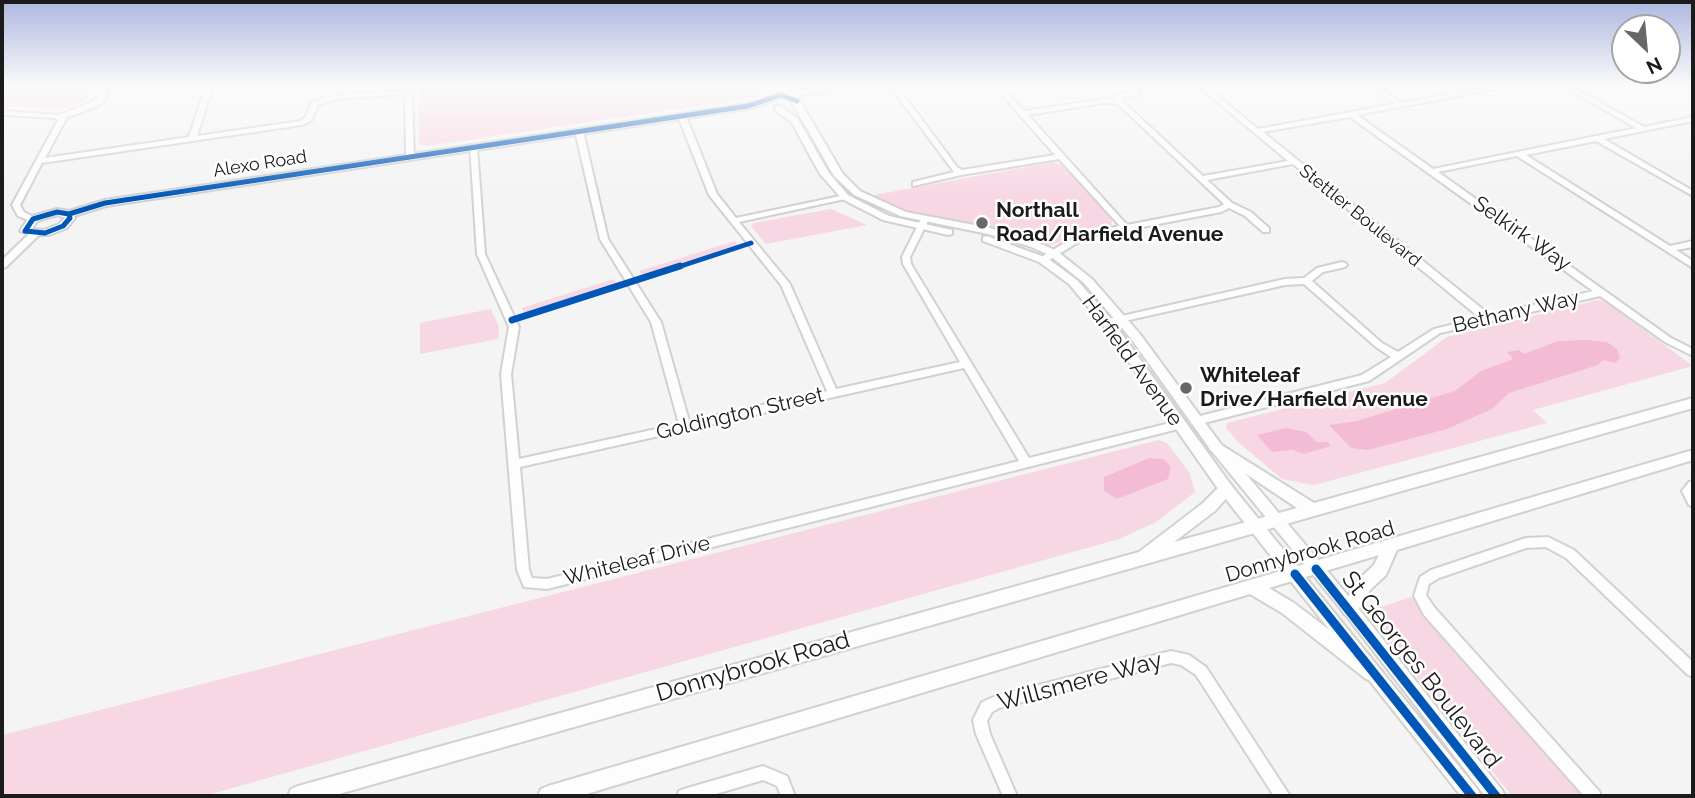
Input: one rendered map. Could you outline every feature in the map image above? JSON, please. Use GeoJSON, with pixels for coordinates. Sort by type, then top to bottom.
{"type":"FeatureCollection","features":[{"type":"Feature","properties":{"kind":"main road","name":"Donnybrook Road"},"geometry":{"type":"LineString","coordinates":[[298,796],[1693,403]]}},
{"type":"Feature","properties":{"kind":"main road"},"geometry":{"type":"LineString","coordinates":[[1215,446],[1312,510]]}},
{"type":"Feature","properties":{"kind":"main road","name":"Donnybrook Road"},"geometry":{"type":"LineString","coordinates":[[548,796],[1693,455]]}},
{"type":"Feature","properties":{"kind":"main road"},"geometry":{"type":"LineString","coordinates":[[1139,560],[1209,507],[1226,489]]}},
{"type":"Feature","properties":{"kind":"main road"},"geometry":{"type":"LineString","coordinates":[[1350,609],[1364,585],[1380,570],[1391,546]]}},
{"type":"Feature","properties":{"kind":"main road"},"geometry":{"type":"LineString","coordinates":[[1252,587],[1288,608],[1373,673]]}},
{"type":"Feature","properties":{"kind":"street"},"geometry":{"type":"LineString","coordinates":[[33,219],[21,214],[16,205],[60,123]]}},
{"type":"Feature","properties":{"kind":"street"},"geometry":{"type":"LineString","coordinates":[[192,139],[197,123]]}},
{"type":"Feature","properties":{"kind":"street"},"geometry":{"type":"LineString","coordinates":[[40,161],[300,123]]}},
{"type":"Feature","properties":{"kind":"street"},"geometry":{"type":"LineString","coordinates":[[409,123],[410,157]]}},
{"type":"Feature","properties":{"kind":"street","name":"Alexo Road"},"geometry":{"type":"LineString","coordinates":[[69,214],[105,204],[632,123]]}},
{"type":"Feature","properties":{"kind":"street"},"geometry":{"type":"LineString","coordinates":[[685,123],[713,195],[785,284],[833,393]]}},
{"type":"Feature","properties":{"kind":"street","name":"Harfield Avenue"},"geometry":{"type":"LineString","coordinates":[[796,123],[825,174],[845,197],[874,213],[996,241],[1043,260],[1073,282],[1107,322],[1178,425],[1255,526]]}},
{"type":"Feature","properties":{"kind":"street","name":"Harfield Avenue"},"geometry":{"type":"LineString","coordinates":[[807,123],[839,176],[850,188],[889,210],[922,223],[1010,236],[1053,253],[1088,281],[1121,319],[1215,446],[1275,521]]}},
{"type":"Feature","properties":{"kind":"street"},"geometry":{"type":"LineString","coordinates":[[920,123],[954,169],[961,173]]}},
{"type":"Feature","properties":{"kind":"street"},"geometry":{"type":"LineString","coordinates":[[1031,123],[1125,227]]}},
{"type":"Feature","properties":{"kind":"street"},"geometry":{"type":"LineString","coordinates":[[1141,123],[1229,205],[1248,214],[1266,230]]}},
{"type":"Feature","properties":{"kind":"street","name":"Stettler Boulevard"},"geometry":{"type":"LineString","coordinates":[[1247,123],[1488,319]]}},
{"type":"Feature","properties":{"kind":"street"},"geometry":{"type":"LineString","coordinates":[[1257,131],[1300,123]]}},
{"type":"Feature","properties":{"kind":"street","name":"Selkirk Way"},"geometry":{"type":"LineString","coordinates":[[1365,123],[1668,340],[1693,353]]}},
{"type":"Feature","properties":{"kind":"street"},"geometry":{"type":"LineString","coordinates":[[1633,123],[1643,129]]}},
{"type":"Feature","properties":{"kind":"street"},"geometry":{"type":"LineString","coordinates":[[1433,171],[1672,123]]}},
{"type":"Feature","properties":{"kind":"street"},"geometry":{"type":"LineString","coordinates":[[579,131],[604,239],[656,322],[685,426]]}},
{"type":"Feature","properties":{"kind":"street"},"geometry":{"type":"LineString","coordinates":[[1597,138],[1693,194]]}},
{"type":"Feature","properties":{"kind":"street","name":"Whiteleaf Drive"},"geometry":{"type":"LineString","coordinates":[[472,147],[481,254],[514,327],[506,374],[523,570],[528,583],[536,585],[1178,425]]}},
{"type":"Feature","properties":{"kind":"street"},"geometry":{"type":"LineString","coordinates":[[1519,154],[1693,265]]}},
{"type":"Feature","properties":{"kind":"street"},"geometry":{"type":"LineString","coordinates":[[916,184],[961,173],[1061,156]]}},
{"type":"Feature","properties":{"kind":"street"},"geometry":{"type":"LineString","coordinates":[[1203,178],[1293,162]]}},
{"type":"Feature","properties":{"kind":"street"},"geometry":{"type":"LineString","coordinates":[[733,221],[845,197]]}},
{"type":"Feature","properties":{"kind":"street"},"geometry":{"type":"LineString","coordinates":[[1043,260],[1074,239],[1221,209],[1229,205]]}},
{"type":"Feature","properties":{"kind":"street"},"geometry":{"type":"LineString","coordinates":[[2,265],[35,234],[63,226],[70,218],[69,214],[49,213],[33,219],[25,231],[35,234]]}},
{"type":"Feature","properties":{"kind":"street"},"geometry":{"type":"LineString","coordinates":[[922,223],[906,257],[907,264],[1026,463]]}},
{"type":"Feature","properties":{"kind":"street"},"geometry":{"type":"LineString","coordinates":[[1669,249],[1693,244]]}},
{"type":"Feature","properties":{"kind":"street"},"geometry":{"type":"LineString","coordinates":[[1107,322],[1285,282],[1306,281],[1320,270],[1342,265]]}},
{"type":"Feature","properties":{"kind":"street"},"geometry":{"type":"LineString","coordinates":[[1306,281],[1379,345],[1399,357]]}},
{"type":"Feature","properties":{"kind":"street","name":"Bethany Way"},"geometry":{"type":"LineString","coordinates":[[1196,421],[1365,378],[1437,331],[1603,292]]}},
{"type":"Feature","properties":{"kind":"street","name":"Goldington Street"},"geometry":{"type":"LineString","coordinates":[[514,464],[966,364]]}},
{"type":"Feature","properties":{"kind":"street"},"geometry":{"type":"LineString","coordinates":[[1693,485],[1688,491],[1693,502]]}},
{"type":"Feature","properties":{"kind":"street","name":"St Georges Boulevard"},"geometry":{"type":"LineString","coordinates":[[1275,521],[1350,609],[1496,796]]}},
{"type":"Feature","properties":{"kind":"street","name":"St Georges Boulevard"},"geometry":{"type":"LineString","coordinates":[[1255,526],[1472,796]]}},
{"type":"Feature","properties":{"kind":"street"},"geometry":{"type":"LineString","coordinates":[[1594,796],[1429,611],[1420,596],[1424,581],[1435,574],[1526,543],[1548,542],[1570,554],[1693,671]]}},
{"type":"Feature","properties":{"kind":"street","name":"Willsmere Way"},"geometry":{"type":"LineString","coordinates":[[1010,796],[980,725],[981,715],[987,707],[996,702],[1171,657],[1184,659],[1201,671],[1283,796]]}},
{"type":"Feature","properties":{"kind":"street"},"geometry":{"type":"LineString","coordinates":[[684,796],[763,773],[782,781],[788,796]]}},
{"type":"Feature","properties":{"kind":"shaded area"},"geometry":{"type":"Polygon","coordinates":[[[419,123],[581,123],[427,146],[419,144],[419,123]]]}},
{"type":"Feature","properties":{"kind":"shaded area"},"geometry":{"type":"Polygon","coordinates":[[[1052,162],[1063,165],[1112,219],[1112,225],[1048,246],[991,226],[909,212],[869,196],[1052,162]]]}},
{"type":"Feature","properties":{"kind":"shaded area"},"geometry":{"type":"Polygon","coordinates":[[[831,209],[867,225],[766,244],[751,226],[754,223],[831,209]]]}},
{"type":"Feature","properties":{"kind":"shaded area"},"geometry":{"type":"Polygon","coordinates":[[[735,241],[741,249],[645,280],[639,271],[735,241]]]}},
{"type":"Feature","properties":{"kind":"shaded area"},"geometry":{"type":"Polygon","coordinates":[[[614,279],[619,288],[527,317],[522,308],[614,279]]]}},
{"type":"Feature","properties":{"kind":"shaded area"},"geometry":{"type":"Polygon","coordinates":[[[1598,300],[1606,302],[1693,366],[1533,410],[1547,423],[1314,485],[1282,479],[1238,442],[1226,428],[1227,423],[1385,383],[1447,337],[1598,300]]]}},
{"type":"Feature","properties":{"kind":"shaded area"},"geometry":{"type":"Polygon","coordinates":[[[491,309],[499,327],[498,339],[420,354],[420,323],[491,309]]]}},
{"type":"Feature","properties":{"kind":"shaded area"},"geometry":{"type":"Polygon","coordinates":[[[1558,341],[1607,342],[1617,349],[1620,358],[1615,363],[1603,360],[1598,365],[1509,393],[1492,409],[1447,429],[1368,450],[1351,448],[1329,425],[1357,421],[1455,391],[1481,371],[1513,359],[1507,352],[1519,350],[1524,354],[1558,341]]]}},
{"type":"Feature","properties":{"kind":"shaded area"},"geometry":{"type":"Polygon","coordinates":[[[1286,428],[1306,432],[1317,442],[1328,442],[1331,446],[1304,454],[1292,450],[1272,452],[1257,435],[1286,428]]]}},
{"type":"Feature","properties":{"kind":"shaded area"},"geometry":{"type":"Polygon","coordinates":[[[1159,440],[1167,443],[1189,472],[1195,492],[1156,522],[1119,539],[204,796],[2,796],[2,735],[1159,440]]]}},
{"type":"Feature","properties":{"kind":"shaded area"},"geometry":{"type":"Polygon","coordinates":[[[1149,458],[1164,459],[1171,467],[1168,479],[1117,499],[1104,491],[1104,477],[1149,458]]]}},
{"type":"Feature","properties":{"kind":"shaded area"},"geometry":{"type":"Polygon","coordinates":[[[1411,597],[1587,796],[1512,796],[1365,612],[1411,597]]]}},
{"type":"Feature","properties":{"kind":"cycle path"},"geometry":{"type":"LineString","coordinates":[[69,214],[105,203],[634,123]]}},
{"type":"Feature","properties":{"kind":"cycle path"},"geometry":{"type":"LineString","coordinates":[[57,212],[69,214],[70,218],[63,226],[45,233],[25,231],[33,219],[57,212]]}},
{"type":"Feature","properties":{"kind":"cycle path"},"geometry":{"type":"LineString","coordinates":[[512,320],[751,243]]}},
{"type":"Feature","properties":{"kind":"cycle path"},"geometry":{"type":"LineString","coordinates":[[1316,569],[1496,796]]}},
{"type":"Feature","properties":{"kind":"cycle path"},"geometry":{"type":"LineString","coordinates":[[1295,574],[1472,796]]}},
{"type":"Feature","properties":{"kind":"place","name":"Northall Road/Harfield Avenue"},"geometry":{"type":"Point","coordinates":[982,223]}},
{"type":"Feature","properties":{"kind":"place","name":"Whiteleaf Drive/Harfield Avenue"},"geometry":{"type":"Point","coordinates":[1186,388]}}]}
